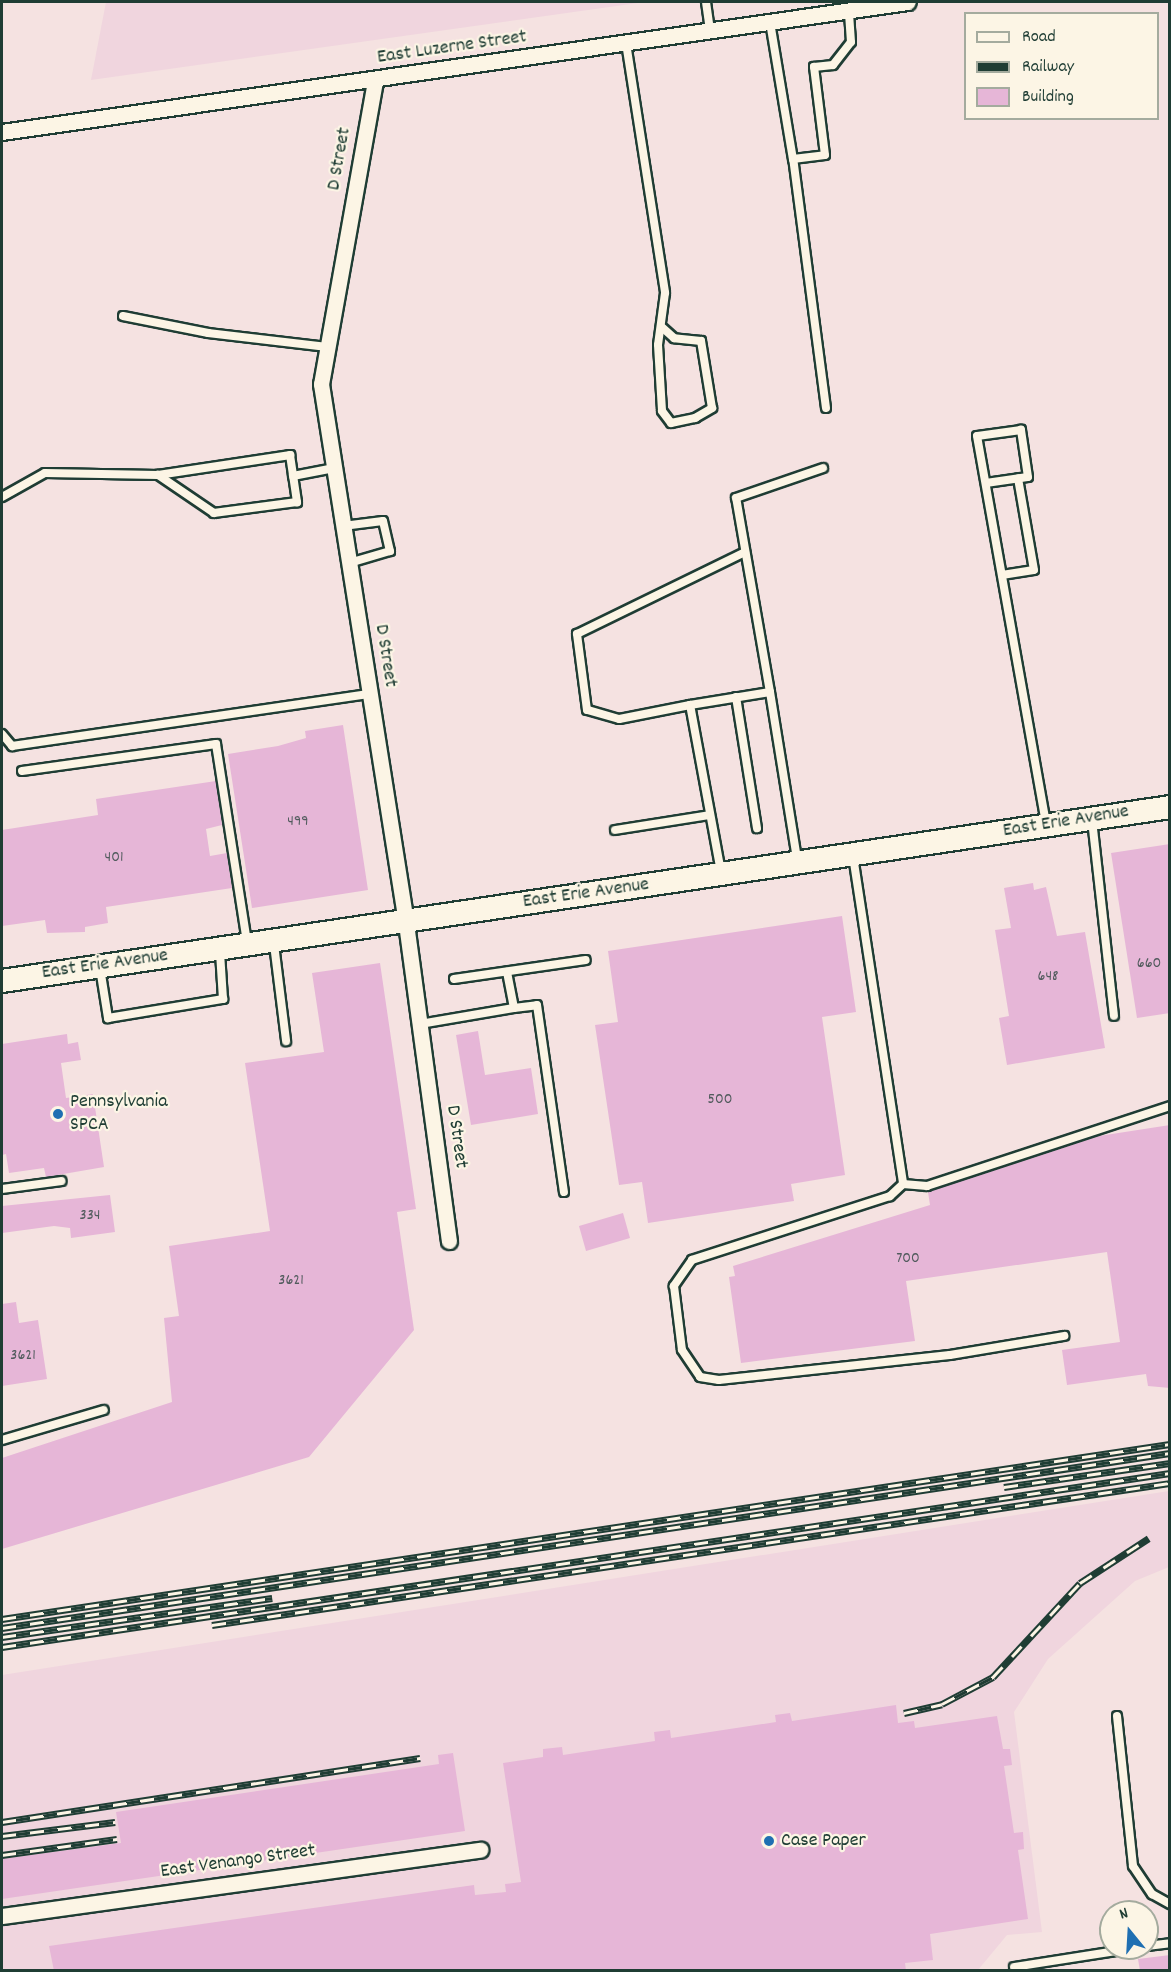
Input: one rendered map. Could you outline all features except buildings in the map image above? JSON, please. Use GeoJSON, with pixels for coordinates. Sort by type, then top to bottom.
{"type":"FeatureCollection","features":[{"type":"Feature","properties":{"kind":"main road","name":"East Erie Avenue"},"geometry":{"type":"LineString","coordinates":[[2,981],[1170,807]]}},
{"type":"Feature","properties":{"kind":"street","name":"East Luzerne Street"},"geometry":{"type":"LineString","coordinates":[[2,132],[375,81],[908,2]]}},
{"type":"Feature","properties":{"kind":"street","name":"D Street"},"geometry":{"type":"LineString","coordinates":[[375,81],[321,384],[406,921],[449,1241]]}},
{"type":"Feature","properties":{"kind":"street","name":"East Venango Street"},"geometry":{"type":"LineString","coordinates":[[2,1916],[480,1850]]}},
{"type":"Feature","properties":{"kind":"lane"},"geometry":{"type":"LineString","coordinates":[[706,2],[710,31]]}},
{"type":"Feature","properties":{"kind":"lane"},"geometry":{"type":"LineString","coordinates":[[793,159],[825,155],[814,67],[833,64],[851,42],[849,10]]}},
{"type":"Feature","properties":{"kind":"lane"},"geometry":{"type":"LineString","coordinates":[[770,22],[793,159],[826,408]]}},
{"type":"Feature","properties":{"kind":"lane"},"geometry":{"type":"LineString","coordinates":[[626,43],[666,293],[663,328],[658,345],[662,411],[671,423],[695,418],[712,408],[701,341],[674,338],[663,328]]}},
{"type":"Feature","properties":{"kind":"lane"},"geometry":{"type":"LineString","coordinates":[[123,316],[219,335],[327,346]]}},
{"type":"Feature","properties":{"kind":"lane"},"geometry":{"type":"LineString","coordinates":[[986,483],[1029,477],[1021,430],[977,436],[1046,825]]}},
{"type":"Feature","properties":{"kind":"lane"},"geometry":{"type":"LineString","coordinates":[[2,497],[45,474],[158,476],[290,455],[297,502],[214,513],[158,476]]}},
{"type":"Feature","properties":{"kind":"lane"},"geometry":{"type":"LineString","coordinates":[[293,476],[334,468]]}},
{"type":"Feature","properties":{"kind":"lane"},"geometry":{"type":"LineString","coordinates":[[798,862],[736,498],[823,468]]}},
{"type":"Feature","properties":{"kind":"lane"},"geometry":{"type":"LineString","coordinates":[[1002,575],[1034,570],[1018,478]]}},
{"type":"Feature","properties":{"kind":"lane"},"geometry":{"type":"LineString","coordinates":[[343,526],[382,521],[390,551],[349,563]]}},
{"type":"Feature","properties":{"kind":"lane"},"geometry":{"type":"LineString","coordinates":[[745,552],[577,634],[587,710],[619,719],[770,692]]}},
{"type":"Feature","properties":{"kind":"lane"},"geometry":{"type":"LineString","coordinates":[[2,734],[12,746],[370,694]]}},
{"type":"Feature","properties":{"kind":"lane"},"geometry":{"type":"LineString","coordinates":[[736,698],[757,828]]}},
{"type":"Feature","properties":{"kind":"lane"},"geometry":{"type":"LineString","coordinates":[[690,705],[721,874]]}},
{"type":"Feature","properties":{"kind":"lane"},"geometry":{"type":"LineString","coordinates":[[22,771],[216,744],[247,944]]}},
{"type":"Feature","properties":{"kind":"lane"},"geometry":{"type":"LineString","coordinates":[[615,830],[710,815]]}},
{"type":"Feature","properties":{"kind":"lane"},"geometry":{"type":"LineString","coordinates":[[1092,818],[1114,1016]]}},
{"type":"Feature","properties":{"kind":"lane"},"geometry":{"type":"LineString","coordinates":[[853,854],[903,1185]]}},
{"type":"Feature","properties":{"kind":"lane"},"geometry":{"type":"LineString","coordinates":[[274,940],[286,1041]]}},
{"type":"Feature","properties":{"kind":"lane"},"geometry":{"type":"LineString","coordinates":[[100,966],[108,1018],[223,999],[220,948]]}},
{"type":"Feature","properties":{"kind":"lane"},"geometry":{"type":"LineString","coordinates":[[454,980],[586,960]]}},
{"type":"Feature","properties":{"kind":"lane"},"geometry":{"type":"LineString","coordinates":[[507,972],[514,1008]]}},
{"type":"Feature","properties":{"kind":"lane"},"geometry":{"type":"LineString","coordinates":[[420,1024],[537,1005],[564,1192]]}},
{"type":"Feature","properties":{"kind":"lane"},"geometry":{"type":"LineString","coordinates":[[1064,1336],[765,1378],[700,1377],[682,1350],[674,1286],[682,1268],[710,1252],[890,1196],[903,1185],[927,1186],[1170,1106]]}},
{"type":"Feature","properties":{"kind":"lane"},"geometry":{"type":"LineString","coordinates":[[2,1189],[61,1180]]}},
{"type":"Feature","properties":{"kind":"lane"},"geometry":{"type":"LineString","coordinates":[[2,1440],[104,1410]]}},
{"type":"Feature","properties":{"kind":"lane"},"geometry":{"type":"LineString","coordinates":[[1118,1716],[1133,1866],[1152,1894],[1170,1904]]}},
{"type":"Feature","properties":{"kind":"lane"},"geometry":{"type":"LineString","coordinates":[[1014,1966],[1099,1953]]}},
{"type":"Feature","properties":{"kind":"shaded area"},"geometry":{"type":"Polygon","coordinates":[[[106,2],[645,2],[91,80],[106,2]]]}},
{"type":"Feature","properties":{"kind":"shaded area","name":"Case Paper"},"geometry":{"type":"Polygon","coordinates":[[[1169,1491],[1169,1567],[1135,1581],[1048,1659],[1014,1712],[1042,1932],[1007,1935],[978,1970],[2,1970],[2,1675],[1169,1491]]]}},
{"type":"Feature","properties":{"kind":"railway"},"geometry":{"type":"LineString","coordinates":[[2,1619],[1170,1444]]}},
{"type":"Feature","properties":{"kind":"railway"},"geometry":{"type":"LineString","coordinates":[[2,1628],[1170,1453]]}},
{"type":"Feature","properties":{"kind":"railway"},"geometry":{"type":"LineString","coordinates":[[1004,1487],[1170,1463]]}},
{"type":"Feature","properties":{"kind":"railway"},"geometry":{"type":"LineString","coordinates":[[2,1647],[1170,1473]]}},
{"type":"Feature","properties":{"kind":"railway"},"geometry":{"type":"LineString","coordinates":[[212,1625],[1170,1483]]}},
{"type":"Feature","properties":{"kind":"railway"},"geometry":{"type":"LineString","coordinates":[[904,1713],[942,1704],[993,1677],[1080,1583],[1149,1538]]}},
{"type":"Feature","properties":{"kind":"railway"},"geometry":{"type":"LineString","coordinates":[[2,1637],[272,1598]]}},
{"type":"Feature","properties":{"kind":"railway"},"geometry":{"type":"LineString","coordinates":[[2,1822],[420,1758]]}},
{"type":"Feature","properties":{"kind":"railway"},"geometry":{"type":"LineString","coordinates":[[2,1836],[115,1822]]}},
{"type":"Feature","properties":{"kind":"railway"},"geometry":{"type":"LineString","coordinates":[[2,1855],[117,1839]]}},
{"type":"Feature","properties":{"kind":"place","name":"Pennsylvania SPCA"},"geometry":{"type":"Point","coordinates":[58,1114]}},
{"type":"Feature","properties":{"kind":"place","name":"Case Paper"},"geometry":{"type":"Point","coordinates":[769,1841]}}]}
